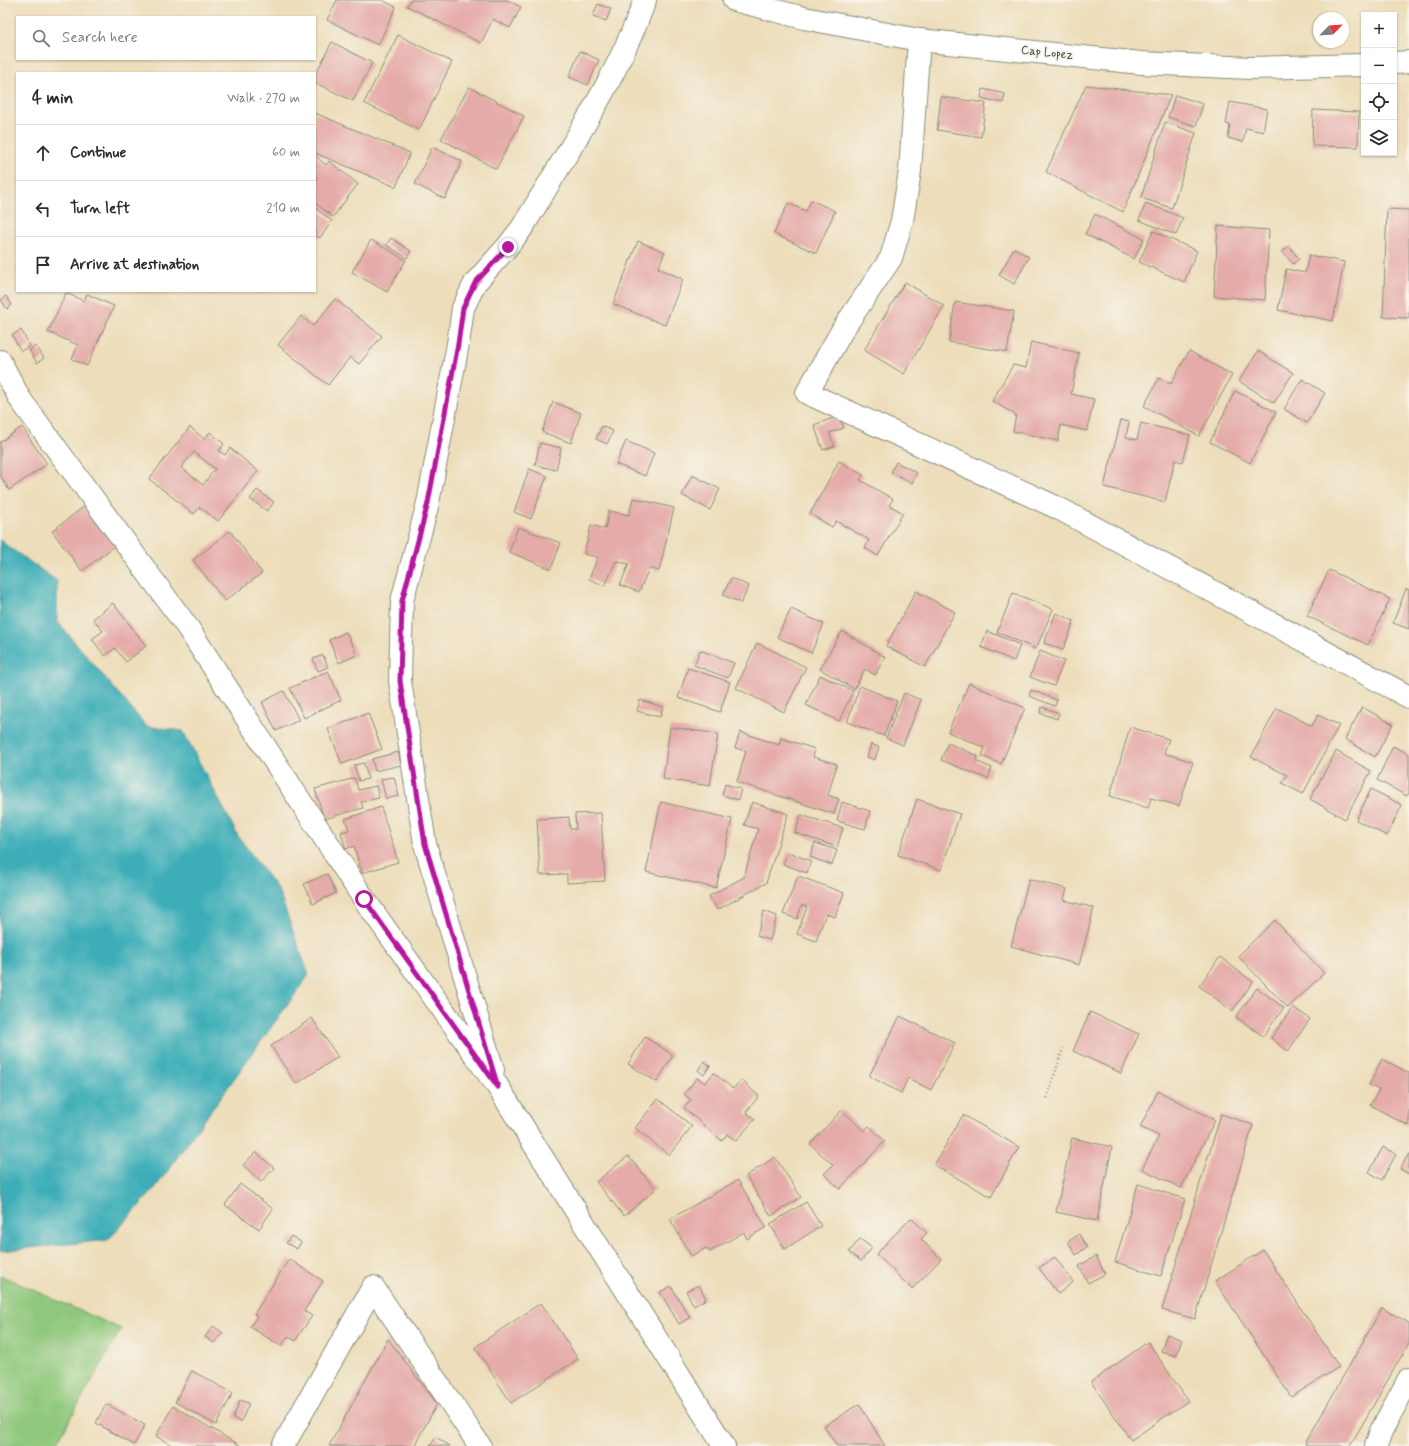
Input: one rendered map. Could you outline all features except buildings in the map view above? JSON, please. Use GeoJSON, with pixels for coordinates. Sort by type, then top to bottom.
{"type":"FeatureCollection","features":[{"type":"Feature","properties":{"kind":"street"},"geometry":{"type":"LineString","coordinates":[[498,1087],[425,844],[400,681],[402,601],[428,503],[458,344],[463,308],[475,283],[508,247],[522,228],[614,74],[635,30],[646,0]]}},
{"type":"Feature","properties":{"kind":"street","name":"Cap Lopez"},"geometry":{"type":"LineString","coordinates":[[734,0],[804,18],[919,40],[1141,63],[1251,68],[1361,65]]}},
{"type":"Feature","properties":{"kind":"street"},"geometry":{"type":"LineString","coordinates":[[919,40],[910,171],[902,221],[891,258],[843,329],[807,393],[1058,508],[1409,696]]}},
{"type":"Feature","properties":{"kind":"street"},"geometry":{"type":"LineString","coordinates":[[1397,63],[1409,62]]}},
{"type":"Feature","properties":{"kind":"street"},"geometry":{"type":"LineString","coordinates":[[0,361],[20,399],[188,628],[364,899],[498,1087],[724,1446]]}},
{"type":"Feature","properties":{"kind":"street"},"geometry":{"type":"LineString","coordinates":[[283,1446],[373,1288],[480,1446]]}},
{"type":"Feature","properties":{"kind":"street"},"geometry":{"type":"LineString","coordinates":[[1376,1446],[1381,1431],[1409,1379]]}},
{"type":"Feature","properties":{"kind":"path"},"geometry":{"type":"LineString","coordinates":[[1047,1098],[1063,1048]]}},
{"type":"Feature","properties":{"kind":"green space"},"geometry":{"type":"Polygon","coordinates":[[[0,1275],[121,1329],[55,1446],[0,1446],[0,1275]]]}},
{"type":"Feature","properties":{"kind":"water"},"geometry":{"type":"Polygon","coordinates":[[[0,539],[6,545],[57,581],[57,621],[146,726],[183,731],[238,836],[278,890],[309,975],[153,1191],[108,1240],[0,1251],[0,539]]]}},
{"type":"Feature","properties":{"kind":"route"},"geometry":{"type":"LineString","coordinates":[[364,899],[498,1087],[425,844],[400,681],[402,601],[428,503],[458,344],[463,308],[475,283],[508,247]]}}]}
